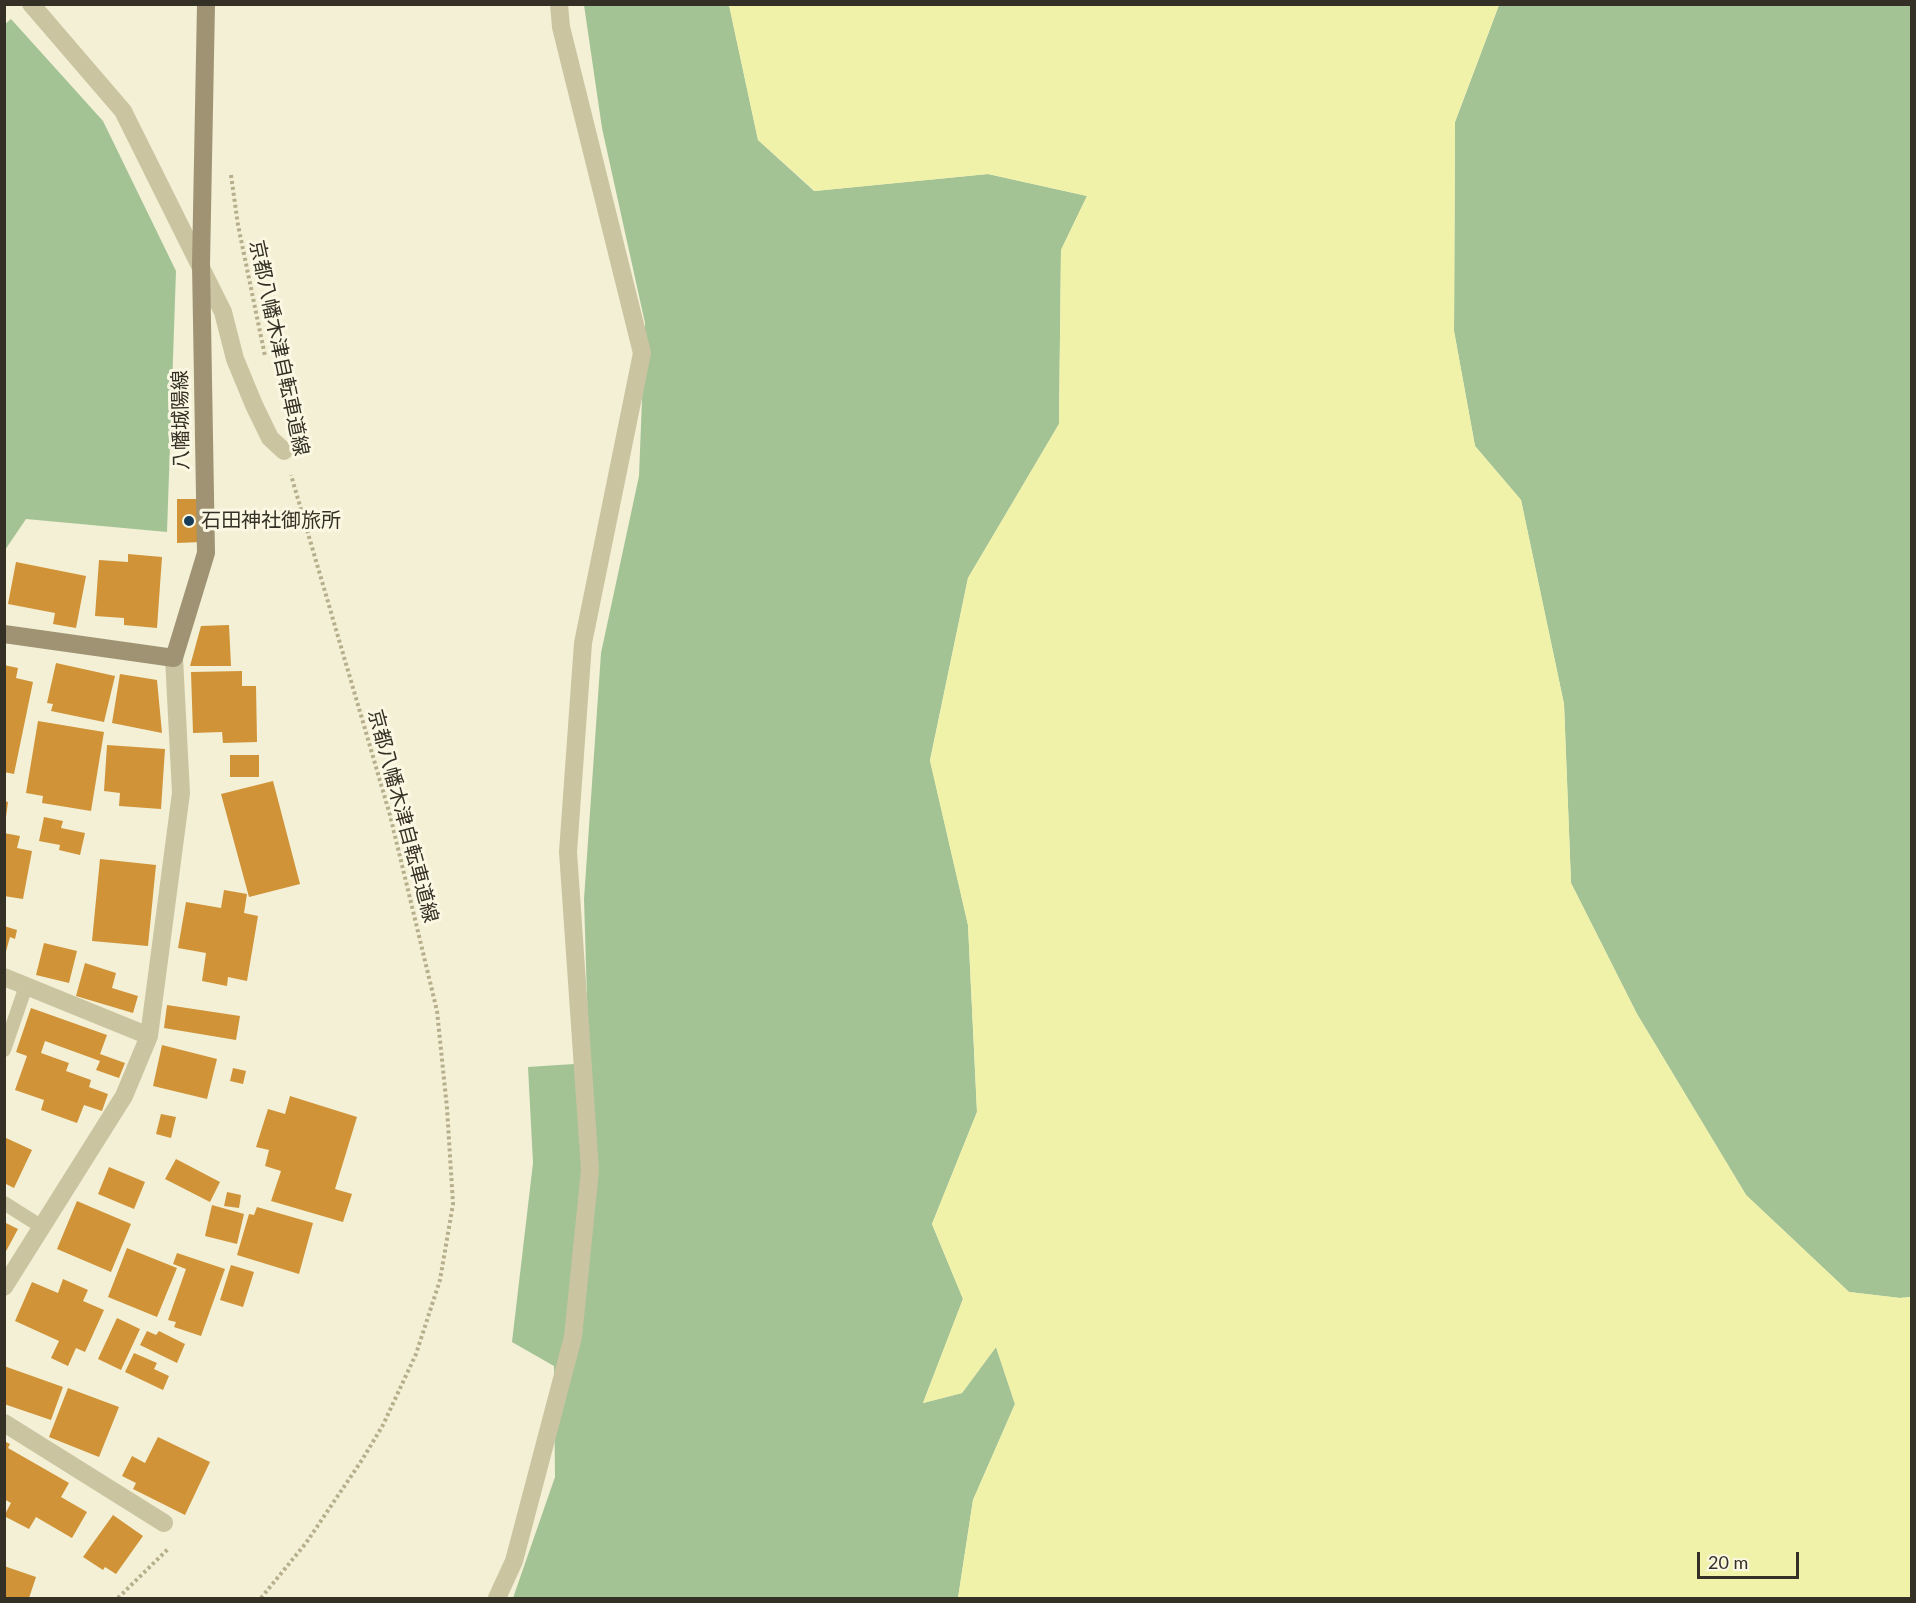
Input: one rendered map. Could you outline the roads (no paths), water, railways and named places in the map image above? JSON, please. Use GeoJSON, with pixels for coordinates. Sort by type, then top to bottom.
{"type":"FeatureCollection","features":[{"type":"Feature","properties":{"kind":"main road","name":"八幡城陽線"},"geometry":{"type":"LineString","coordinates":[[174,658],[206,554],[201,264],[206,4]]}},
{"type":"Feature","properties":{"kind":"main road"},"geometry":{"type":"LineString","coordinates":[[4,634],[174,658]]}},
{"type":"Feature","properties":{"kind":"street"},"geometry":{"type":"LineString","coordinates":[[31,4],[123,111],[176,222],[201,264],[223,312],[235,359],[254,405],[270,438],[284,452]]}},
{"type":"Feature","properties":{"kind":"street"},"geometry":{"type":"LineString","coordinates":[[497,1599],[514,1561],[573,1337],[590,1170],[568,852],[581,666],[583,643],[642,353],[561,27],[559,4]]}},
{"type":"Feature","properties":{"kind":"street"},"geometry":{"type":"LineString","coordinates":[[4,1287],[124,1096],[149,1036],[181,793],[174,658]]}},
{"type":"Feature","properties":{"kind":"street"},"geometry":{"type":"LineString","coordinates":[[4,977],[149,1036]]}},
{"type":"Feature","properties":{"kind":"street"},"geometry":{"type":"LineString","coordinates":[[4,1423],[164,1523]]}},
{"type":"Feature","properties":{"kind":"lane"},"geometry":{"type":"LineString","coordinates":[[4,1050],[26,986]]}},
{"type":"Feature","properties":{"kind":"lane"},"geometry":{"type":"LineString","coordinates":[[4,1203],[42,1227]]}},
{"type":"Feature","properties":{"kind":"place","name":"石田神社御旅所"},"geometry":{"type":"Point","coordinates":[189,521]}}]}
